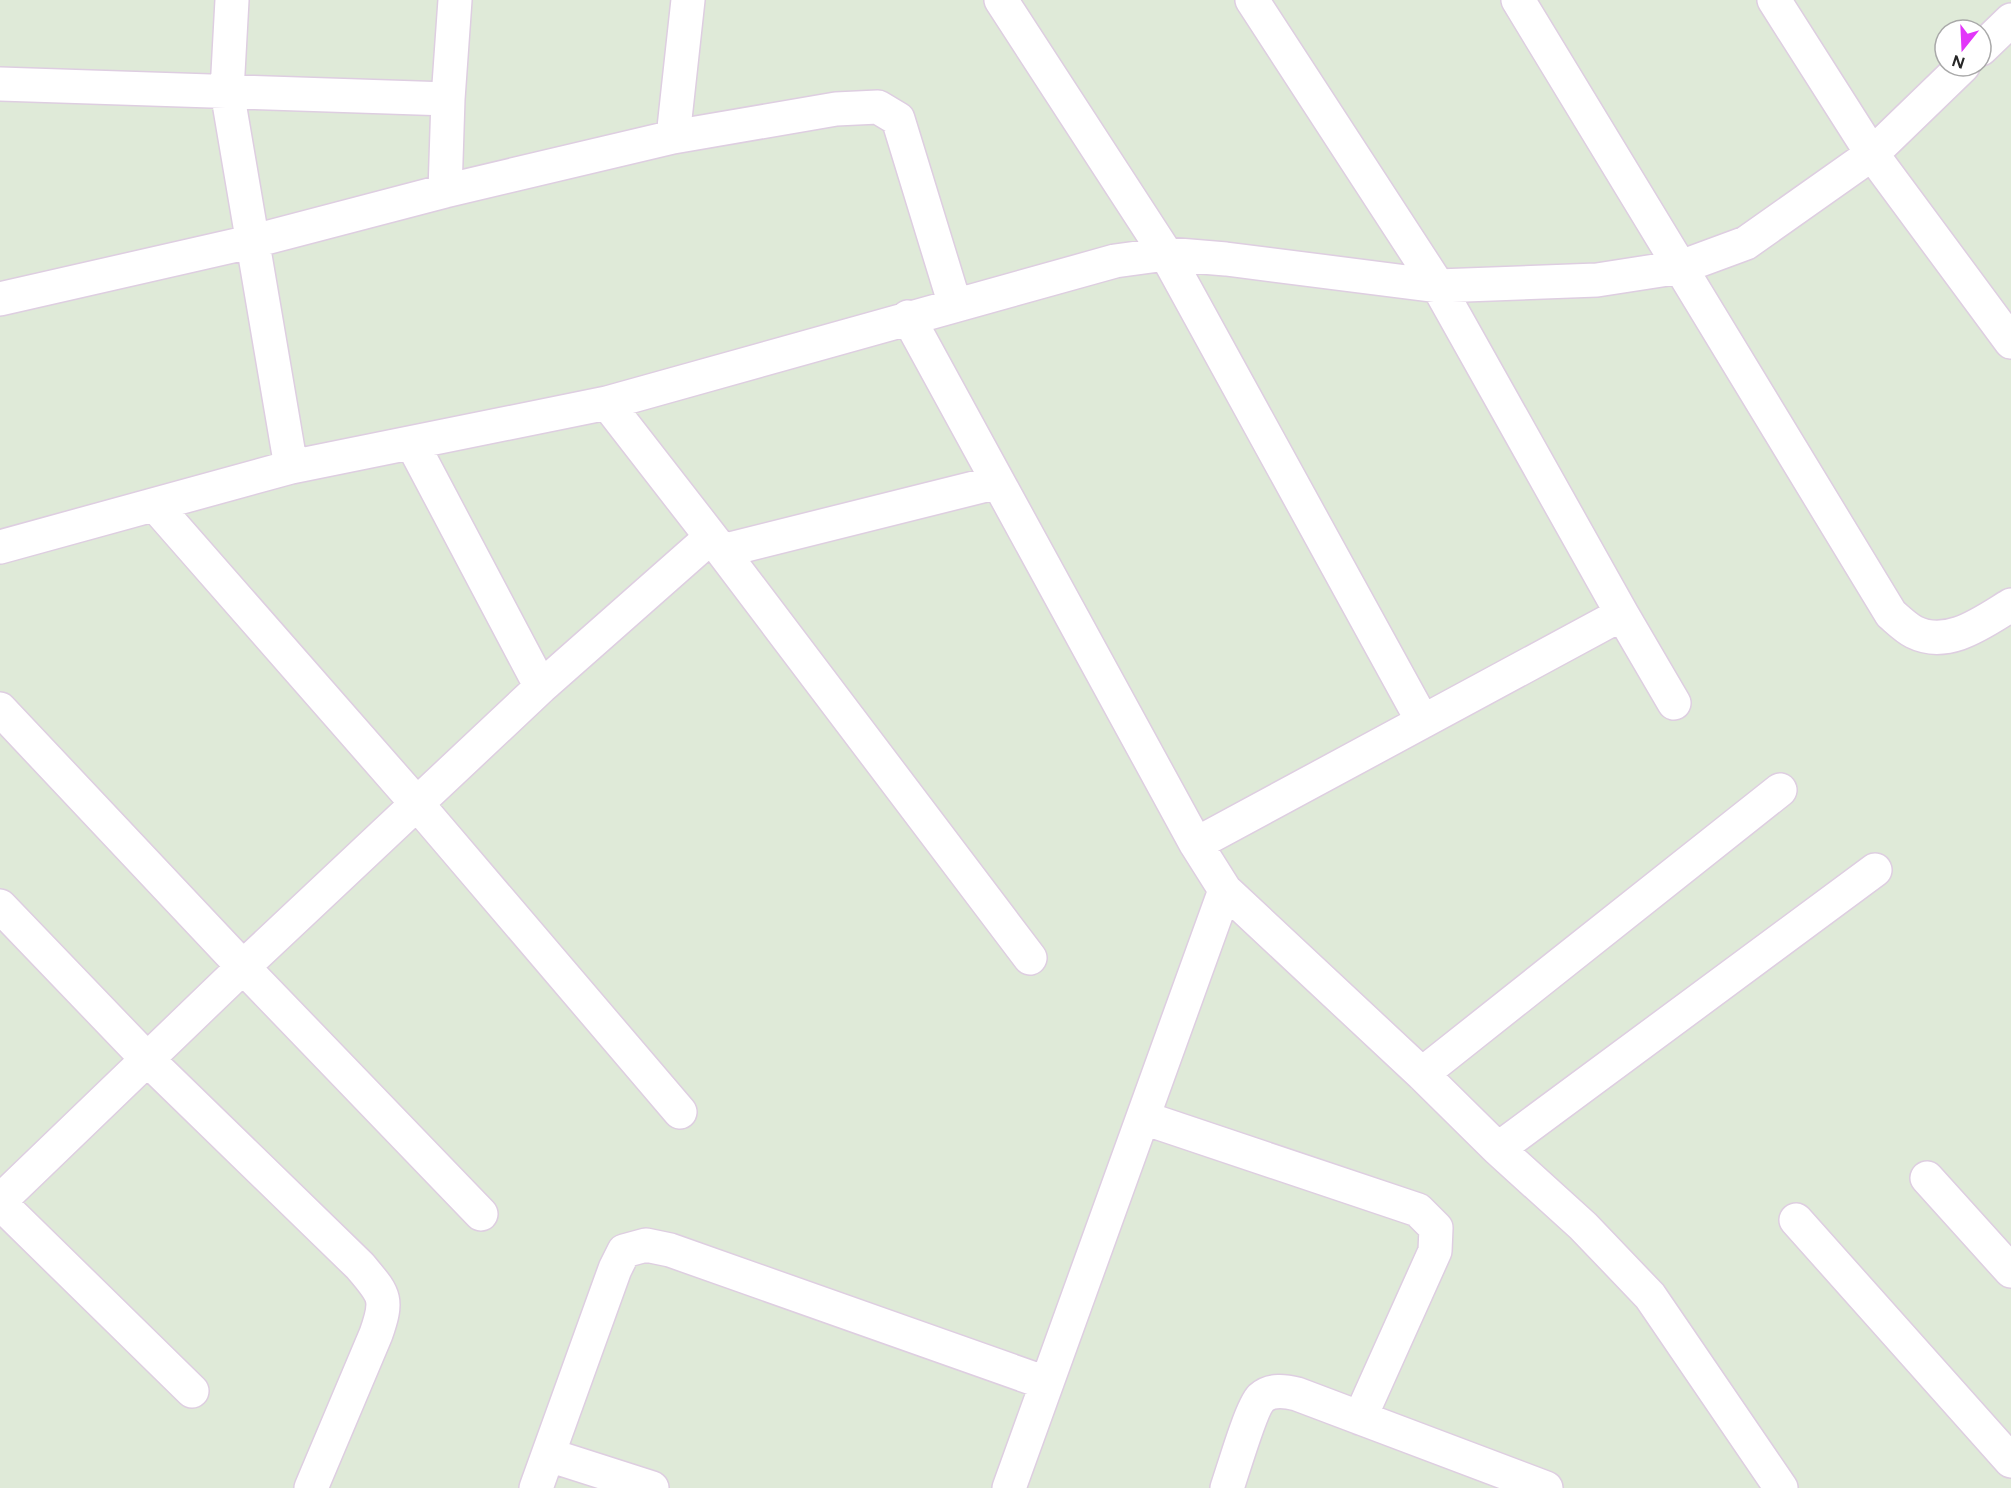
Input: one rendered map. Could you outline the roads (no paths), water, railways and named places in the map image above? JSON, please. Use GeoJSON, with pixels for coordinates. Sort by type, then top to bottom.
{"type":"FeatureCollection","features":[{"type":"Feature","properties":{"kind":"street"},"geometry":{"type":"LineString","coordinates":[[232,0],[227,91],[291,467]]}},
{"type":"Feature","properties":{"kind":"street"},"geometry":{"type":"LineString","coordinates":[[445,191],[448,99],[455,0]]}},
{"type":"Feature","properties":{"kind":"street"},"geometry":{"type":"LineString","coordinates":[[673,137],[688,0]]}},
{"type":"Feature","properties":{"kind":"street"},"geometry":{"type":"LineString","coordinates":[[1002,0],[1166,254],[1422,720]]}},
{"type":"Feature","properties":{"kind":"street"},"geometry":{"type":"LineString","coordinates":[[1252,0],[1438,286],[1674,703]]}},
{"type":"Feature","properties":{"kind":"street"},"geometry":{"type":"LineString","coordinates":[[1518,0],[1891,614],[1914,632],[1936,638],[1968,631],[2011,605]]}},
{"type":"Feature","properties":{"kind":"street"},"geometry":{"type":"LineString","coordinates":[[1774,0],[1872,154],[2011,341]]}},
{"type":"Feature","properties":{"kind":"street"},"geometry":{"type":"LineString","coordinates":[[1993,37],[2011,20]]}},
{"type":"Feature","properties":{"kind":"street"},"geometry":{"type":"LineString","coordinates":[[0,547],[291,467],[607,403],[1115,261],[1166,254],[1438,286],[1597,280],[1681,267],[1746,243],[1872,154],[1951,78]]}},
{"type":"Feature","properties":{"kind":"street"},"geometry":{"type":"LineString","coordinates":[[0,84],[448,99]]}},
{"type":"Feature","properties":{"kind":"street"},"geometry":{"type":"LineString","coordinates":[[0,299],[254,241],[445,191],[673,137],[836,109],[878,107],[898,119],[954,305]]}},
{"type":"Feature","properties":{"kind":"street"},"geometry":{"type":"LineString","coordinates":[[908,317],[1196,844],[1225,890],[1422,1074],[1498,1149],[1583,1226],[1650,1296],[1781,1488]]}},
{"type":"Feature","properties":{"kind":"street"},"geometry":{"type":"LineString","coordinates":[[607,403],[717,544],[1030,958]]}},
{"type":"Feature","properties":{"kind":"street"},"geometry":{"type":"LineString","coordinates":[[412,443],[541,687]]}},
{"type":"Feature","properties":{"kind":"street"},"geometry":{"type":"LineString","coordinates":[[192,1391],[0,1202],[243,967],[541,687],[717,544],[998,482]]}},
{"type":"Feature","properties":{"kind":"street"},"geometry":{"type":"LineString","coordinates":[[155,505],[418,805],[680,1112]]}},
{"type":"Feature","properties":{"kind":"street"},"geometry":{"type":"LineString","coordinates":[[1196,844],[1622,614]]}},
{"type":"Feature","properties":{"kind":"street"},"geometry":{"type":"LineString","coordinates":[[0,709],[243,967],[481,1214]]}},
{"type":"Feature","properties":{"kind":"street"},"geometry":{"type":"LineString","coordinates":[[1422,1074],[1780,789]]}},
{"type":"Feature","properties":{"kind":"street"},"geometry":{"type":"LineString","coordinates":[[1498,1149],[1875,870]]}},
{"type":"Feature","properties":{"kind":"street"},"geometry":{"type":"LineString","coordinates":[[1009,1488],[1225,890]]}},
{"type":"Feature","properties":{"kind":"street"},"geometry":{"type":"LineString","coordinates":[[0,906],[148,1060],[360,1266],[381,1292],[384,1312],[311,1488]]}},
{"type":"Feature","properties":{"kind":"street"},"geometry":{"type":"LineString","coordinates":[[1144,1118],[1418,1210],[1436,1228],[1435,1251],[1360,1418]]}},
{"type":"Feature","properties":{"kind":"street"},"geometry":{"type":"LineString","coordinates":[[1927,1178],[2011,1271]]}},
{"type":"Feature","properties":{"kind":"street"},"geometry":{"type":"LineString","coordinates":[[1796,1220],[2011,1461]]}},
{"type":"Feature","properties":{"kind":"street"},"geometry":{"type":"LineString","coordinates":[[536,1488],[615,1269],[624,1251],[646,1245],[670,1250],[1046,1383]]}},
{"type":"Feature","properties":{"kind":"street"},"geometry":{"type":"LineString","coordinates":[[1227,1488],[1253,1412],[1261,1398],[1280,1390],[1297,1394],[1546,1488]]}},
{"type":"Feature","properties":{"kind":"street"},"geometry":{"type":"LineString","coordinates":[[549,1455],[652,1488]]}}]}
